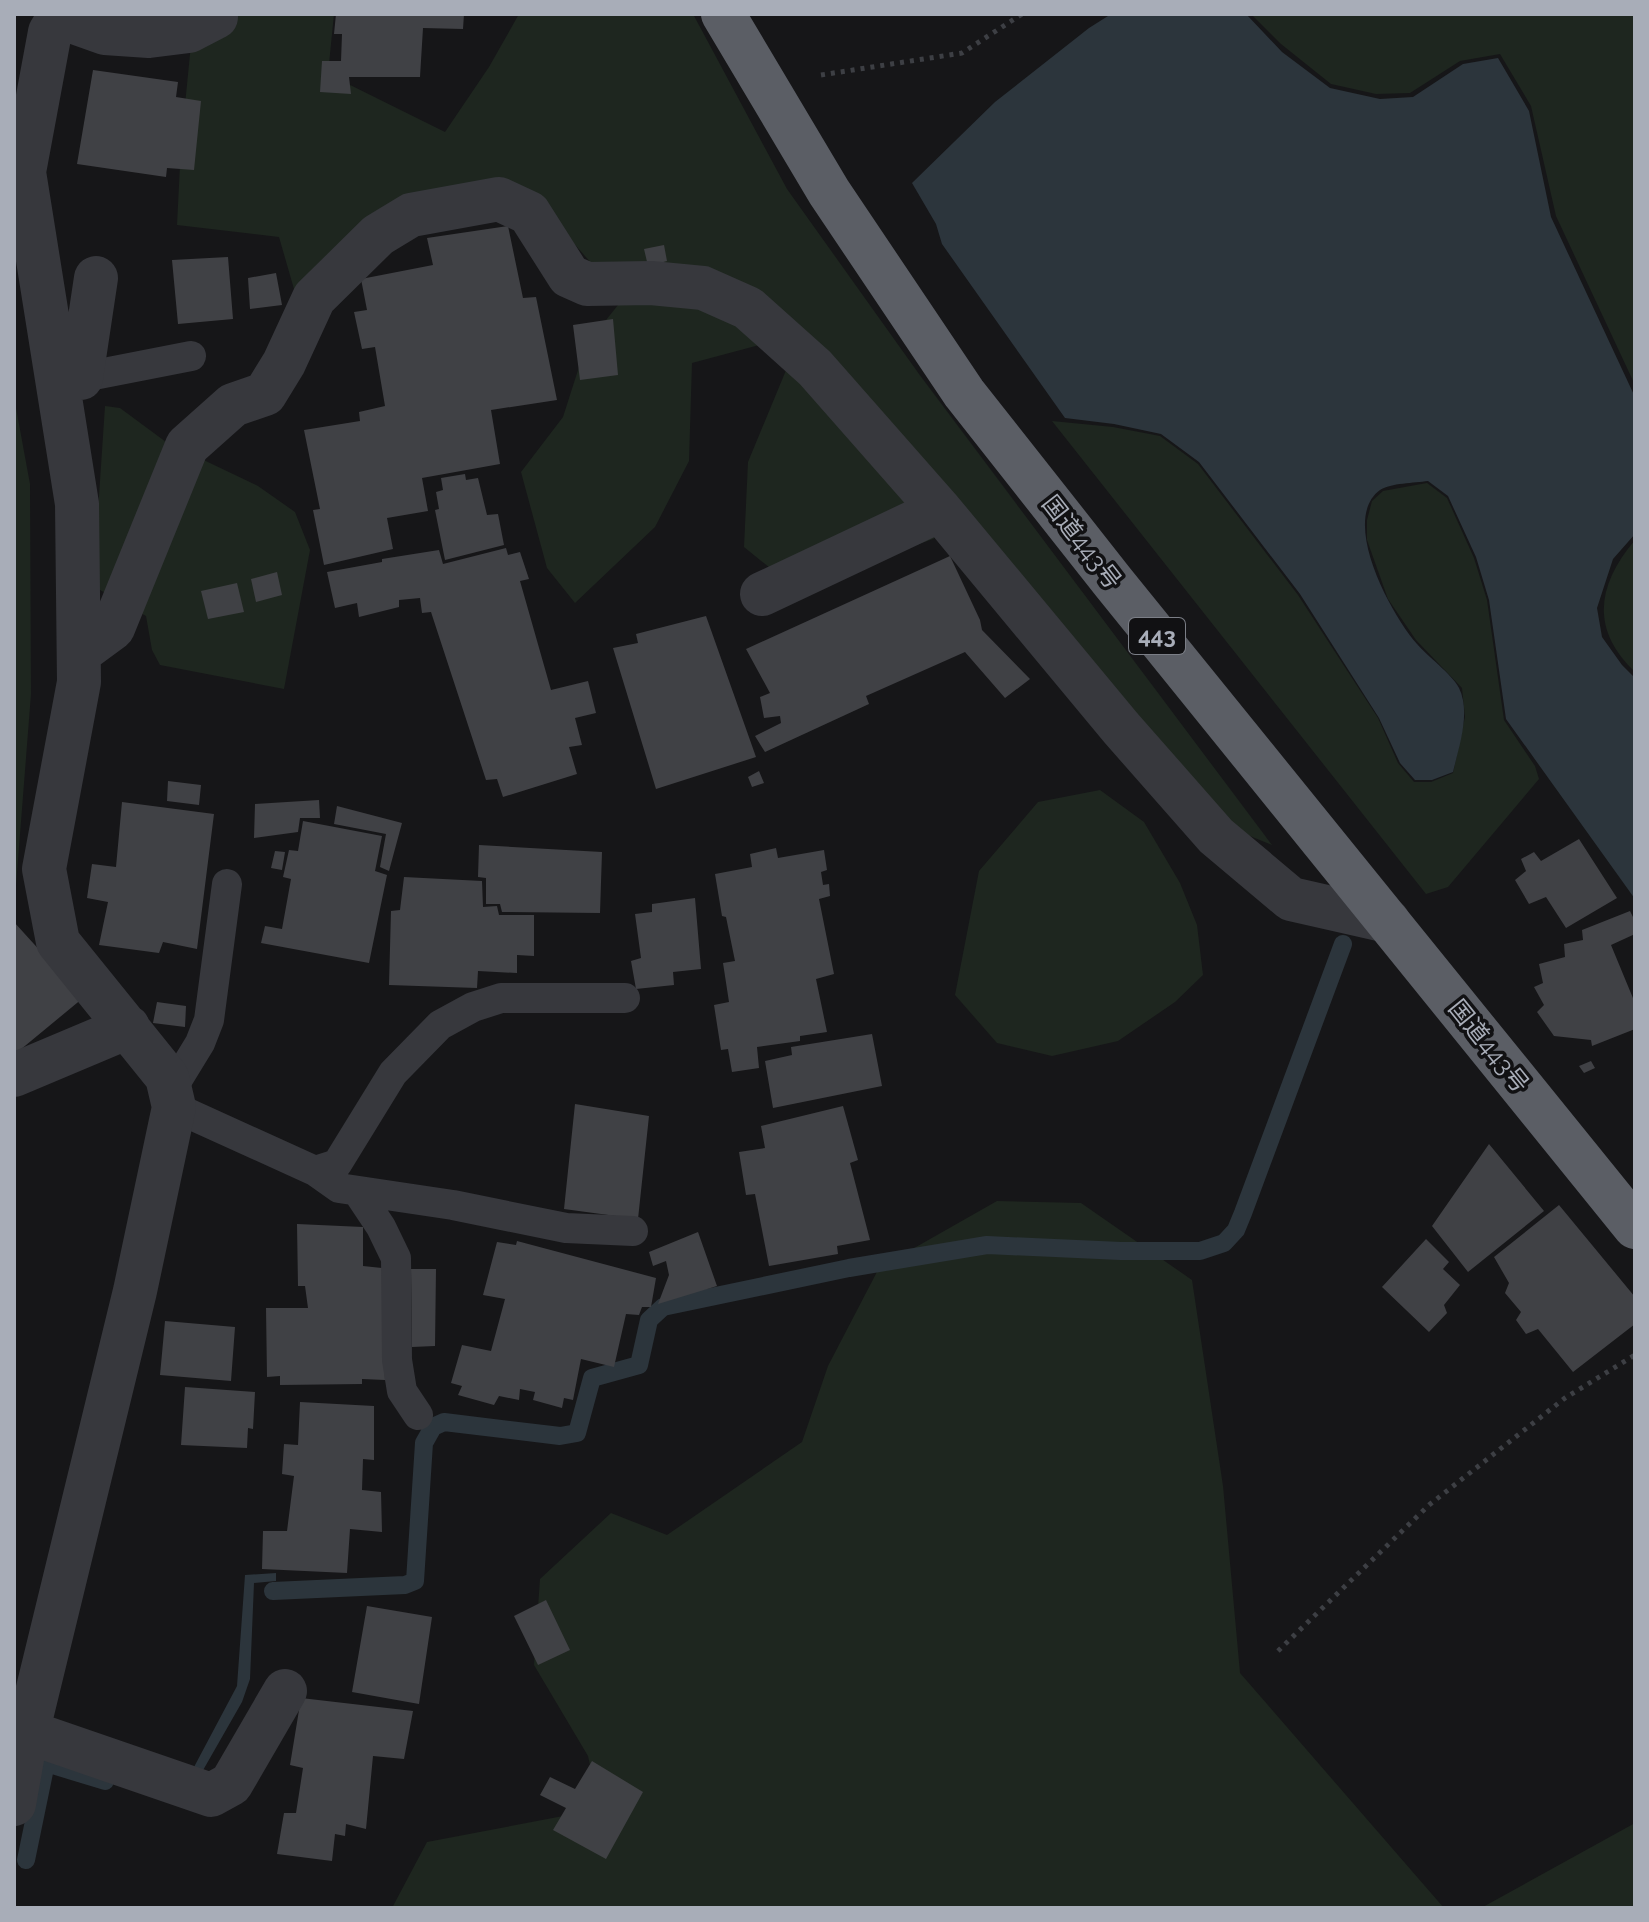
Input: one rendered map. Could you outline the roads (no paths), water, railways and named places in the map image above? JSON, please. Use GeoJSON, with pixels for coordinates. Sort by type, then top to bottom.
{"type":"FeatureCollection","features":[{"type":"Feature","properties":{"kind":"highway","name":"国道443号"},"geometry":{"type":"LineString","coordinates":[[723,14],[829,192],[964,393],[1635,1227]]}},
{"type":"Feature","properties":{"kind":"street"},"geometry":{"type":"LineString","coordinates":[[14,1804],[22,1737],[135,1291],[172,1099],[167,1077],[58,942],[44,869],[79,682],[77,504],[69,380],[24,172],[50,32],[60,15],[105,33],[149,36],[189,31],[216,17]]}},
{"type":"Feature","properties":{"kind":"street"},"geometry":{"type":"LineString","coordinates":[[79,653],[113,628],[187,446],[233,405],[265,394],[284,363],[314,298],[378,235],[411,215],[499,199],[529,213],[569,276],[587,284],[651,283],[703,288],[748,308],[815,368],[940,510],[1121,728],[1216,836],[1291,899],[1388,921]]}},
{"type":"Feature","properties":{"kind":"street"},"geometry":{"type":"LineString","coordinates":[[69,380],[96,278]]}},
{"type":"Feature","properties":{"kind":"street"},"geometry":{"type":"LineString","coordinates":[[762,594],[940,510]]}},
{"type":"Feature","properties":{"kind":"street"},"geometry":{"type":"LineString","coordinates":[[14,1075],[128,1027]]}},
{"type":"Feature","properties":{"kind":"street"},"geometry":{"type":"LineString","coordinates":[[22,1737],[211,1795],[231,1784],[285,1691]]}},
{"type":"Feature","properties":{"kind":"lane"},"geometry":{"type":"LineString","coordinates":[[69,380],[191,356]]}},
{"type":"Feature","properties":{"kind":"lane"},"geometry":{"type":"LineString","coordinates":[[227,884],[209,1020],[172,1099],[315,1171],[409,1235]]}},
{"type":"Feature","properties":{"kind":"lane"},"geometry":{"type":"LineString","coordinates":[[315,1171],[337,1164],[393,1073],[440,1025],[473,1007],[501,998],[625,998]]}},
{"type":"Feature","properties":{"kind":"lane"},"geometry":{"type":"LineString","coordinates":[[364,1202],[453,1205],[566,1228],[633,1231]]}},
{"type":"Feature","properties":{"kind":"lane"},"geometry":{"type":"LineString","coordinates":[[364,1202],[396,1258],[402,1391],[418,1415]]}},
{"type":"Feature","properties":{"kind":"waterway"},"geometry":{"type":"LineString","coordinates":[[273,1591],[405,1585],[415,1581],[424,1443],[433,1427],[444,1422],[560,1436],[577,1433],[592,1378],[639,1365],[649,1320],[663,1307],[849,1268],[987,1245],[1200,1251],[1224,1243],[1236,1230],[1243,1213],[1343,944]]}},
{"type":"Feature","properties":{"kind":"waterway"},"geometry":{"type":"LineString","coordinates":[[26,1860],[46,1763],[105,1781]]}}]}
